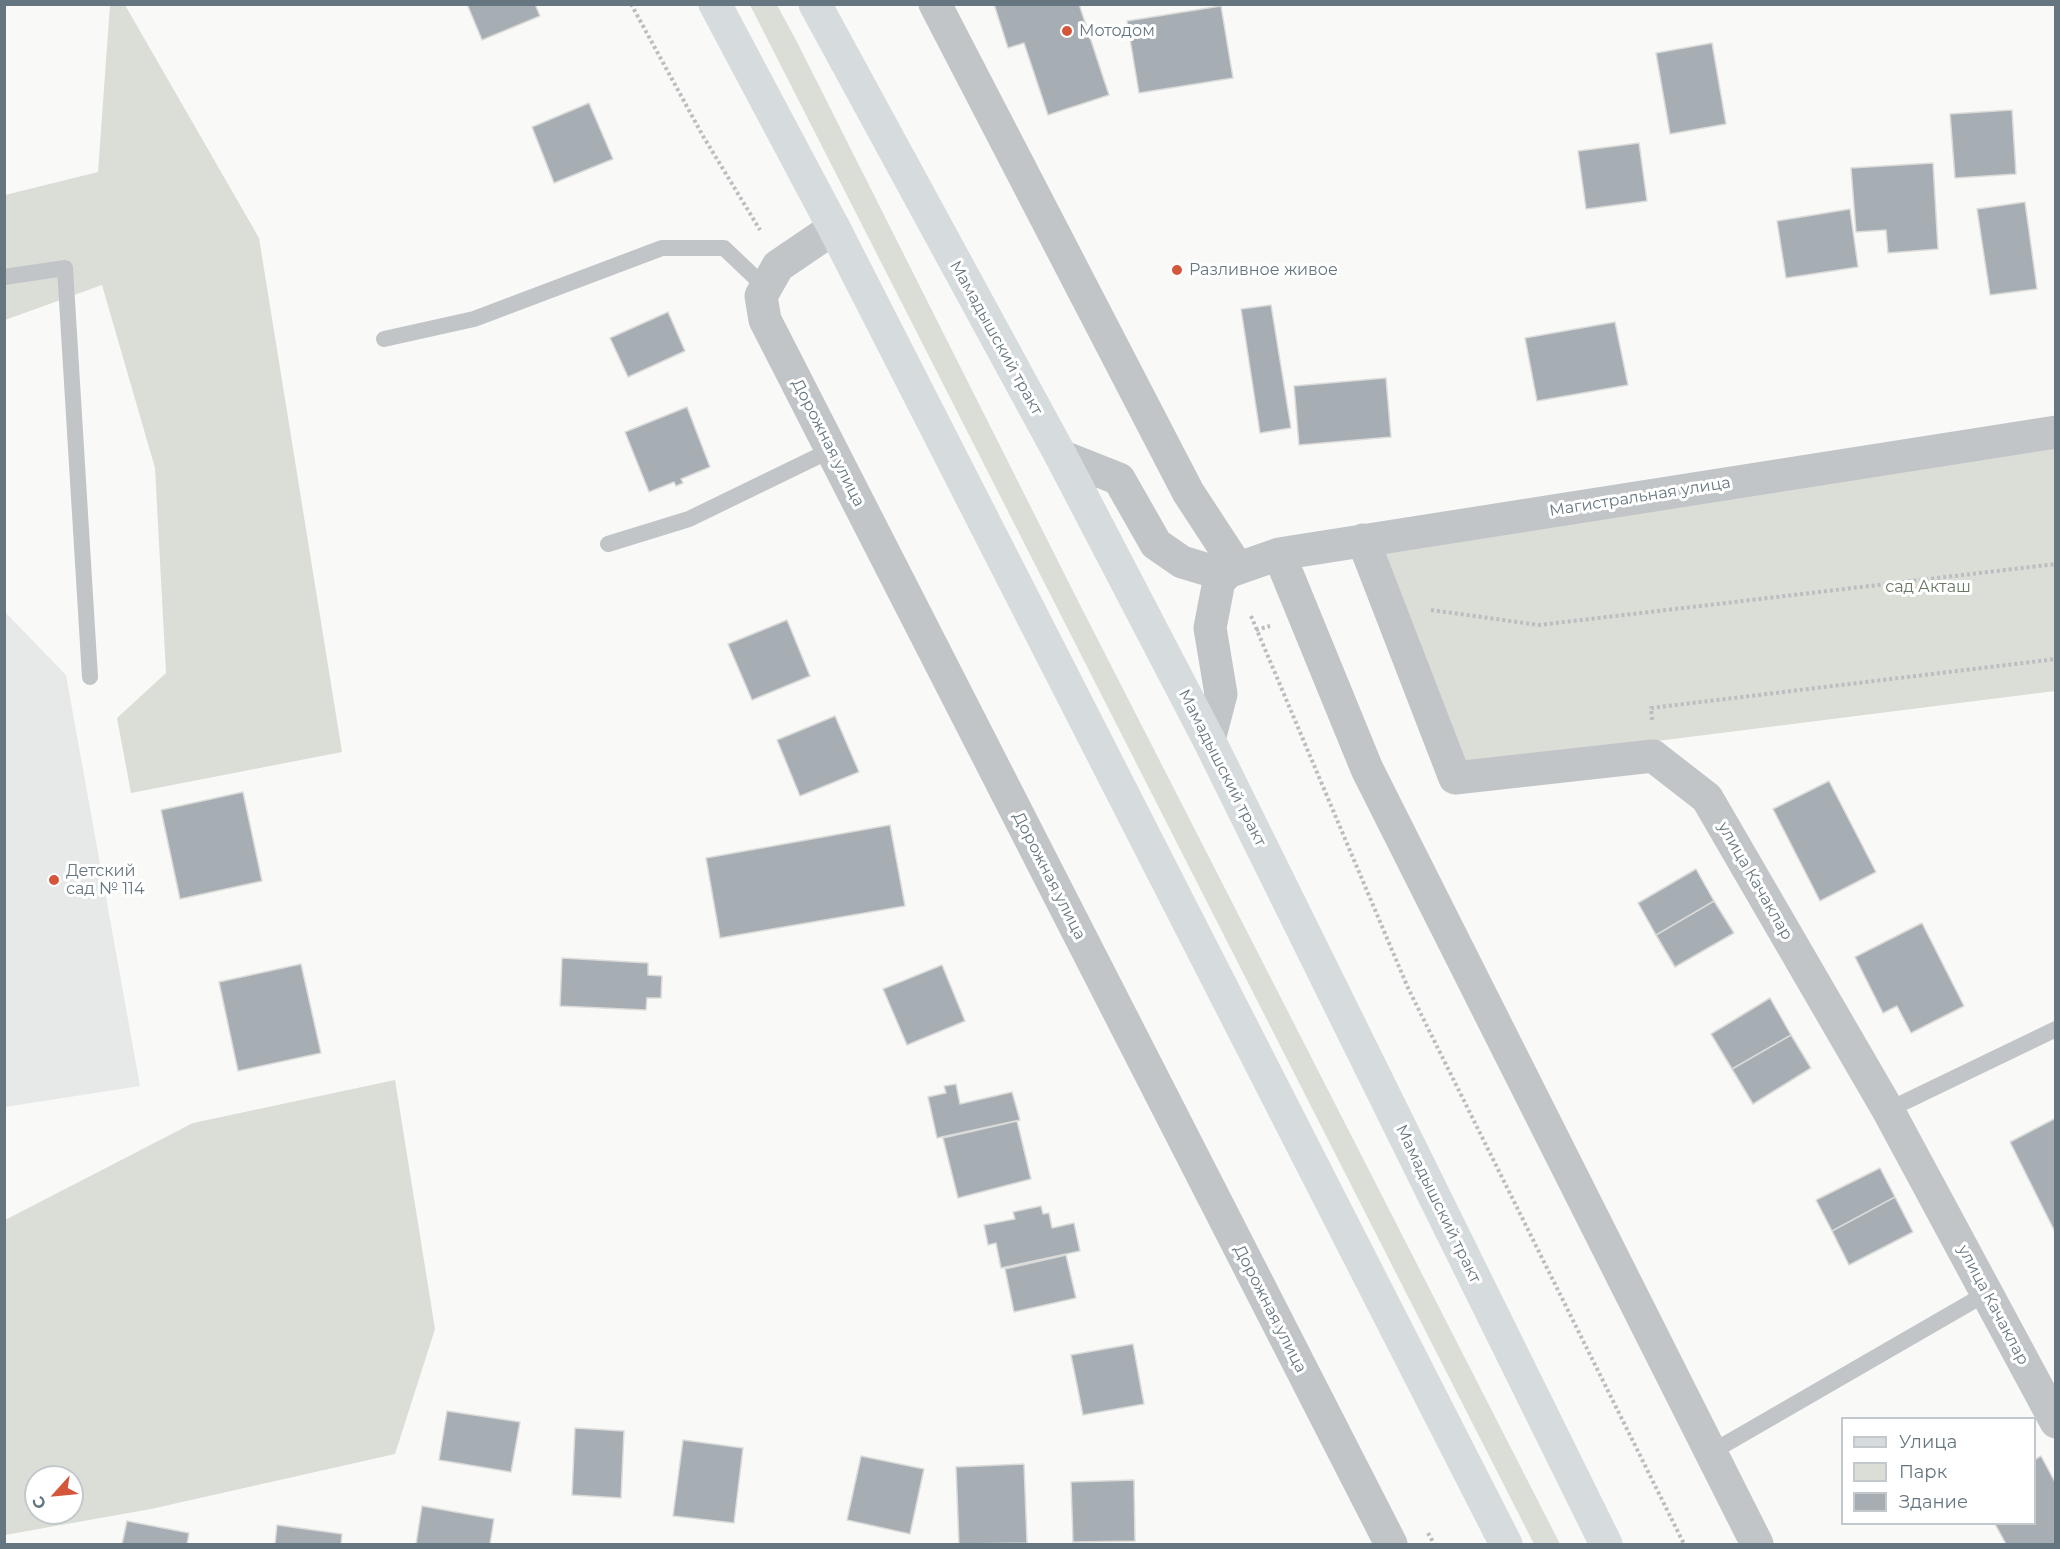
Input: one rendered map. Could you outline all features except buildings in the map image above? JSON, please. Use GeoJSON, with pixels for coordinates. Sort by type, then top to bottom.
{"type":"FeatureCollection","features":[{"type":"Feature","properties":{"kind":"main road"},"geometry":{"type":"LineString","coordinates":[[715,4],[834,228],[1506,1545]]}},
{"type":"Feature","properties":{"kind":"main road","name":"Мамадышский тракт"},"geometry":{"type":"LineString","coordinates":[[815,4],[1061,456],[1209,740],[1606,1545]]}},
{"type":"Feature","properties":{"kind":"street"},"geometry":{"type":"LineString","coordinates":[[935,4],[1188,492],[1232,570],[1219,581],[1210,628],[1221,694],[1209,740]]}},
{"type":"Feature","properties":{"kind":"street","name":"Дорожная улица"},"geometry":{"type":"LineString","coordinates":[[834,228],[778,266],[761,296],[765,320],[1391,1545]]}},
{"type":"Feature","properties":{"kind":"street","name":"Магистральная улица"},"geometry":{"type":"LineString","coordinates":[[1061,456],[1119,479],[1156,544],[1182,562],[1215,574],[1279,554],[2055,432]]}},
{"type":"Feature","properties":{"kind":"street"},"geometry":{"type":"LineString","coordinates":[[1363,540],[1455,778],[1653,756]]}},
{"type":"Feature","properties":{"kind":"street"},"geometry":{"type":"LineString","coordinates":[[1279,554],[1367,770],[1757,1545]]}},
{"type":"Feature","properties":{"kind":"street","name":"улица Качаклар"},"geometry":{"type":"LineString","coordinates":[[1653,756],[1707,798],[1888,1110],[2055,1422]]}},
{"type":"Feature","properties":{"kind":"lane"},"geometry":{"type":"LineString","coordinates":[[384,339],[474,319],[662,248],[724,249],[766,288]]}},
{"type":"Feature","properties":{"kind":"lane"},"geometry":{"type":"LineString","coordinates":[[4,277],[65,268],[90,677]]}},
{"type":"Feature","properties":{"kind":"lane"},"geometry":{"type":"LineString","coordinates":[[608,544],[688,519],[831,450]]}},
{"type":"Feature","properties":{"kind":"lane"},"geometry":{"type":"LineString","coordinates":[[1888,1110],[2055,1029]]}},
{"type":"Feature","properties":{"kind":"lane"},"geometry":{"type":"LineString","coordinates":[[1710,1453],[1987,1293]]}},
{"type":"Feature","properties":{"kind":"path"},"geometry":{"type":"LineString","coordinates":[[631,4],[703,136],[760,230]]}},
{"type":"Feature","properties":{"kind":"path"},"geometry":{"type":"LineString","coordinates":[[1388,604],[1539,625],[2055,564]]}},
{"type":"Feature","properties":{"kind":"path"},"geometry":{"type":"LineString","coordinates":[[1249,613],[1408,988],[1684,1545]]}},
{"type":"Feature","properties":{"kind":"path"},"geometry":{"type":"LineString","coordinates":[[1256,630],[1305,617]]}},
{"type":"Feature","properties":{"kind":"path"},"geometry":{"type":"LineString","coordinates":[[1653,756],[1651,708],[2055,659]]}},
{"type":"Feature","properties":{"kind":"shaded area","name":"Детский сад № 114"},"geometry":{"type":"Polygon","coordinates":[[[5,612],[66,675],[140,1086],[5,1107],[5,612]]]}},
{"type":"Feature","properties":{"kind":"green space"},"geometry":{"type":"Polygon","coordinates":[[[110,5],[125,5],[259,238],[342,752],[131,793],[117,718],[166,673],[155,468],[102,285],[5,320],[5,195],[98,172],[110,5]]]}},
{"type":"Feature","properties":{"kind":"green space"},"geometry":{"type":"Polygon","coordinates":[[[750,5],[777,5],[796,40],[1075,595],[1560,1544],[1534,1544],[750,5]]]}},
{"type":"Feature","properties":{"kind":"green space","name":"сад Акташ"},"geometry":{"type":"Polygon","coordinates":[[[2055,448],[2055,691],[1466,765],[1382,548],[2055,448]]]}},
{"type":"Feature","properties":{"kind":"green space"},"geometry":{"type":"Polygon","coordinates":[[[395,1080],[435,1329],[395,1454],[151,1509],[84,1521],[84,1465],[24,1465],[24,1525],[61,1525],[5,1535],[5,1220],[193,1123],[395,1080]]]}},
{"type":"Feature","properties":{"kind":"place","name":"Мотодом"},"geometry":{"type":"Point","coordinates":[1067,31]}},
{"type":"Feature","properties":{"kind":"place","name":"Разливное живое"},"geometry":{"type":"Point","coordinates":[1177,270]}},
{"type":"Feature","properties":{"kind":"place","name":"Детский сад № 114"},"geometry":{"type":"Point","coordinates":[54,880]}}]}
